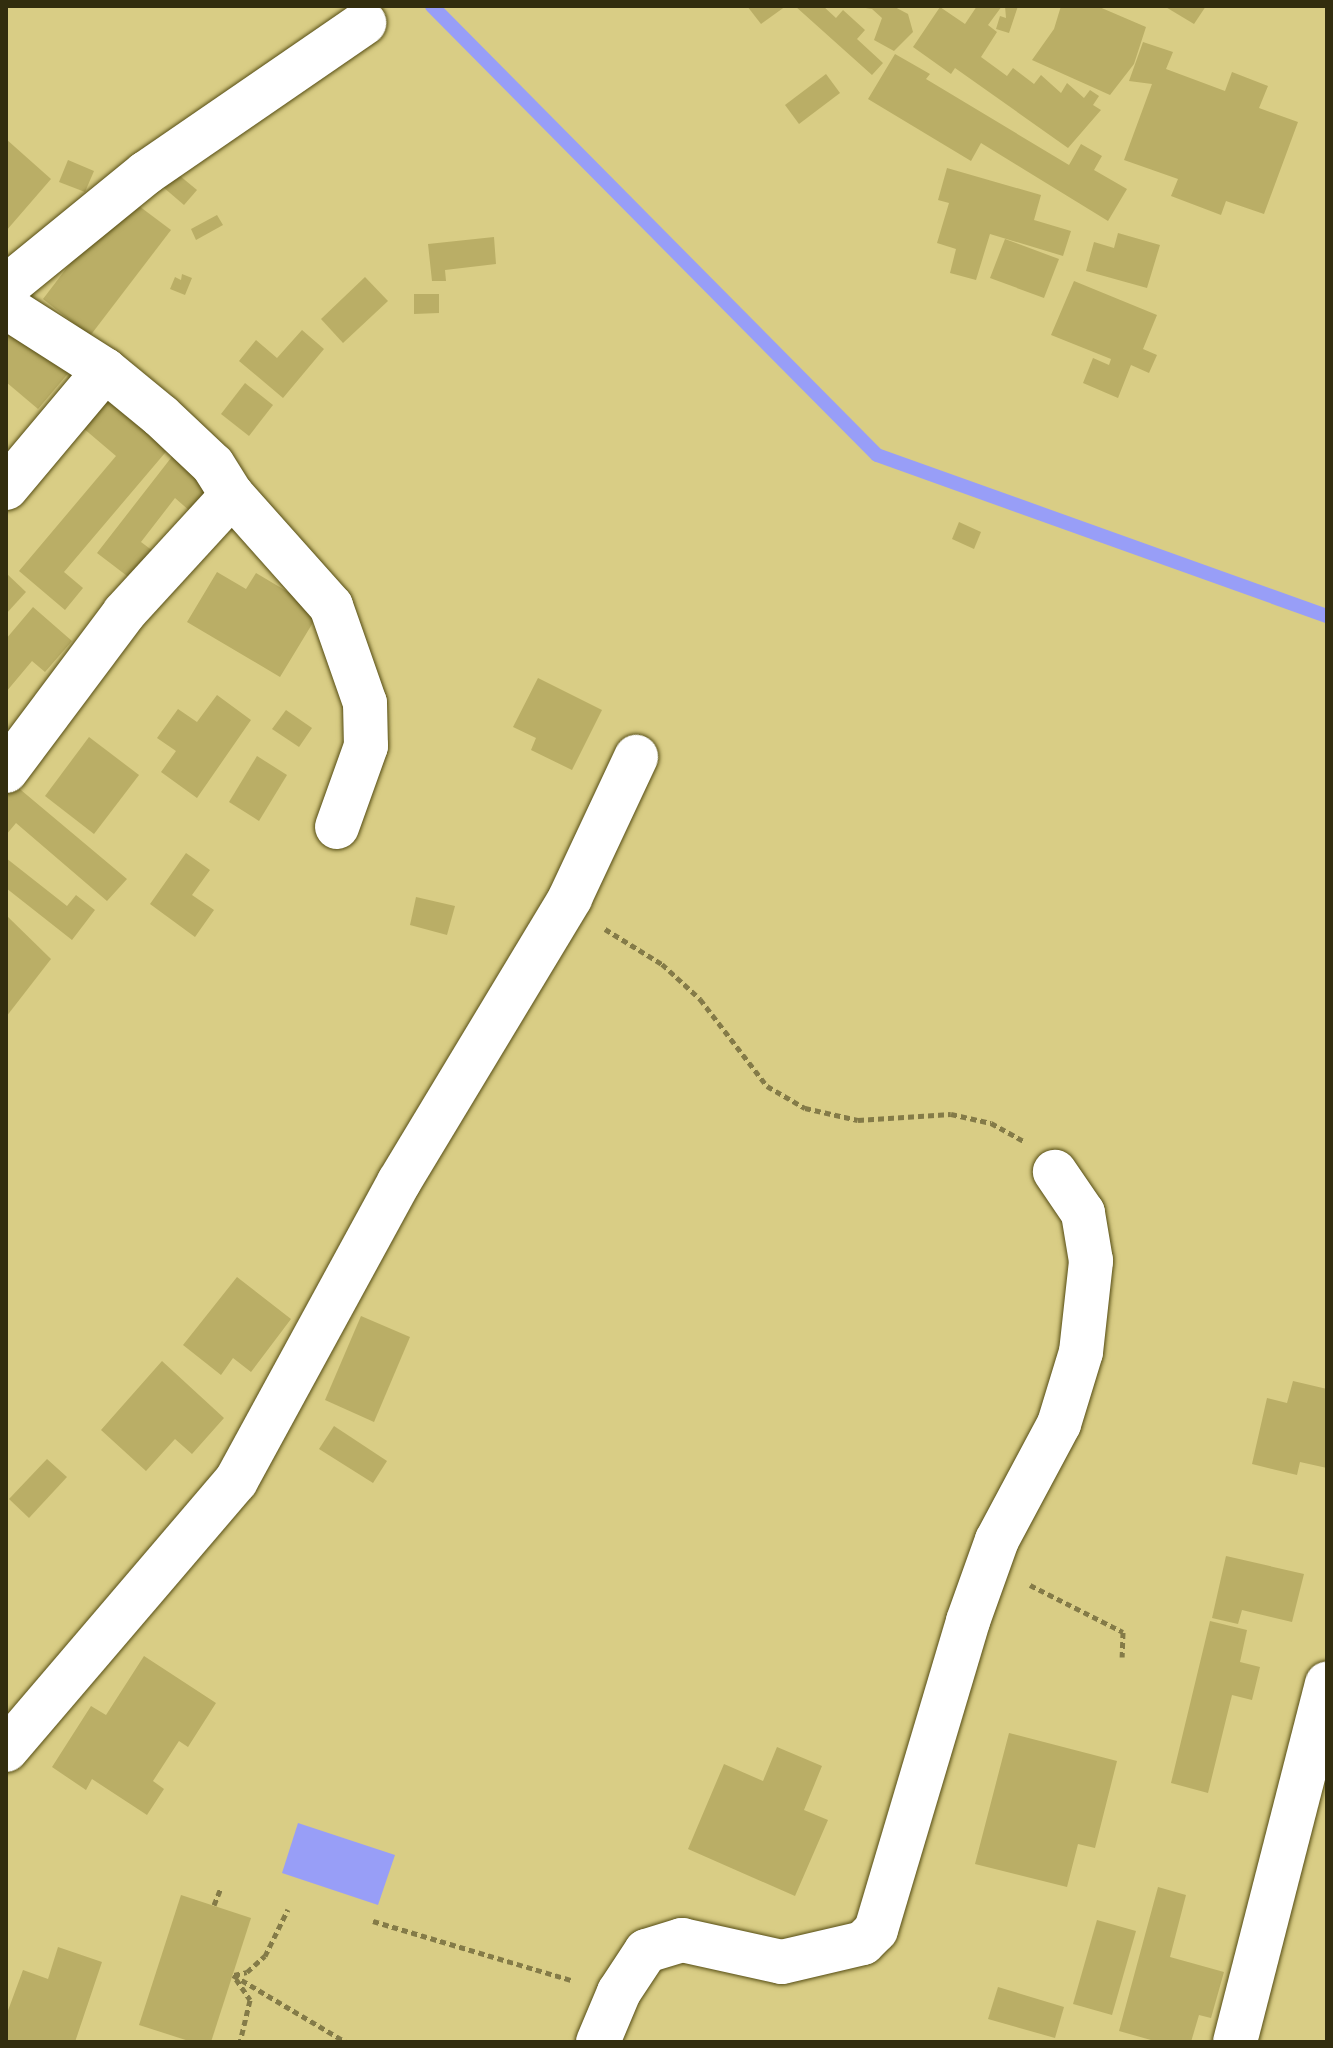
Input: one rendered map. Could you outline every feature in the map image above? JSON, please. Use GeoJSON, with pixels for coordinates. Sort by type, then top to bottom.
{"type":"FeatureCollection","features":[{"type":"Feature","properties":{"kind":"street"},"geometry":{"type":"LineString","coordinates":[[6,287],[146,173],[364,23]]}},
{"type":"Feature","properties":{"kind":"street"},"geometry":{"type":"LineString","coordinates":[[6,307],[105,370],[213,465],[232,495],[331,606],[348,645],[365,703],[366,746],[337,827]]}},
{"type":"Feature","properties":{"kind":"street"},"geometry":{"type":"LineString","coordinates":[[6,488],[105,370]]}},
{"type":"Feature","properties":{"kind":"street"},"geometry":{"type":"LineString","coordinates":[[6,771],[124,613],[232,495]]}},
{"type":"Feature","properties":{"kind":"street"},"geometry":{"type":"LineString","coordinates":[[6,1750],[236,1481],[399,1182],[570,898],[636,757]]}},
{"type":"Feature","properties":{"kind":"street"},"geometry":{"type":"LineString","coordinates":[[598,2042],[619,1992],[646,1951],[682,1940],[782,1962],[863,1943],[876,1930],[997,1540],[1059,1424],[1081,1352],[1091,1261],[1083,1213],[1055,1172]]}},
{"type":"Feature","properties":{"kind":"street"},"geometry":{"type":"LineString","coordinates":[[1235,2042],[1327,1684]]}},
{"type":"Feature","properties":{"kind":"path"},"geometry":{"type":"LineString","coordinates":[[570,898],[599,926],[662,964],[700,999],[767,1086],[805,1108],[858,1120],[951,1114],[991,1123],[1022,1140],[1055,1172]]}},
{"type":"Feature","properties":{"kind":"path"},"geometry":{"type":"LineString","coordinates":[[986,1572],[1030,1585],[1110,1623],[1126,1639],[1122,1657]]}},
{"type":"Feature","properties":{"kind":"path"},"geometry":{"type":"LineString","coordinates":[[214,1905],[221,1888]]}},
{"type":"Feature","properties":{"kind":"path"},"geometry":{"type":"LineString","coordinates":[[233,1975],[247,1972],[265,1956],[288,1909]]}},
{"type":"Feature","properties":{"kind":"path"},"geometry":{"type":"LineString","coordinates":[[373,1921],[619,1992]]}},
{"type":"Feature","properties":{"kind":"path"},"geometry":{"type":"LineString","coordinates":[[233,1975],[250,2000],[240,2042]]}},
{"type":"Feature","properties":{"kind":"path"},"geometry":{"type":"LineString","coordinates":[[233,1975],[346,2042]]}},
{"type":"Feature","properties":{"kind":"water"},"geometry":{"type":"Polygon","coordinates":[[[298,1823],[395,1855],[378,1905],[282,1873],[298,1823]]]}},
{"type":"Feature","properties":{"kind":"building"},"geometry":{"type":"Polygon","coordinates":[[[747,6],[786,6],[761,24],[747,6]]]}},
{"type":"Feature","properties":{"kind":"building"},"geometry":{"type":"Polygon","coordinates":[[[795,6],[823,6],[836,18],[843,10],[865,30],[857,39],[883,63],[872,75],[795,6]]]}},
{"type":"Feature","properties":{"kind":"building"},"geometry":{"type":"Polygon","coordinates":[[[853,6],[893,6],[908,14],[913,32],[894,51],[874,40],[882,18],[872,9],[853,6]]]}},
{"type":"Feature","properties":{"kind":"building"},"geometry":{"type":"Polygon","coordinates":[[[977,6],[1002,6],[988,25],[997,32],[981,57],[1007,76],[1013,68],[1034,84],[1041,75],[1061,93],[1067,83],[1084,98],[1090,90],[1099,96],[1093,105],[1101,110],[1068,148],[955,68],[951,74],[913,47],[940,7],[965,24],[977,6]]]}},
{"type":"Feature","properties":{"kind":"building"},"geometry":{"type":"Polygon","coordinates":[[[1005,6],[1018,6],[1009,33],[996,29],[1000,16],[1006,18],[1005,6]]]}},
{"type":"Feature","properties":{"kind":"building"},"geometry":{"type":"Polygon","coordinates":[[[1061,6],[1097,6],[1146,27],[1134,64],[1110,95],[1032,60],[1054,29],[1061,6]]]}},
{"type":"Feature","properties":{"kind":"building"},"geometry":{"type":"Polygon","coordinates":[[[1164,6],[1206,6],[1194,24],[1164,6]]]}},
{"type":"Feature","properties":{"kind":"building"},"geometry":{"type":"Polygon","coordinates":[[[1143,42],[1173,52],[1166,69],[1225,91],[1232,72],[1268,86],[1259,108],[1298,122],[1264,214],[1226,201],[1221,215],[1171,196],[1178,179],[1124,160],[1152,84],[1129,81],[1143,42]]]}},
{"type":"Feature","properties":{"kind":"building"},"geometry":{"type":"Polygon","coordinates":[[[895,54],[930,74],[926,79],[1069,165],[1081,144],[1102,156],[1094,170],[1127,189],[1108,221],[981,143],[971,161],[868,99],[895,54]]]}},
{"type":"Feature","properties":{"kind":"building"},"geometry":{"type":"Polygon","coordinates":[[[826,74],[840,93],[799,124],[785,105],[826,74]]]}},
{"type":"Feature","properties":{"kind":"building"},"geometry":{"type":"Polygon","coordinates":[[[6,139],[51,179],[6,231],[6,139]]]}},
{"type":"Feature","properties":{"kind":"building"},"geometry":{"type":"Polygon","coordinates":[[[68,160],[94,171],[85,192],[59,182],[68,160]]]}},
{"type":"Feature","properties":{"kind":"building"},"geometry":{"type":"Polygon","coordinates":[[[168,166],[197,190],[184,205],[156,181],[168,166]]]}},
{"type":"Feature","properties":{"kind":"building"},"geometry":{"type":"Polygon","coordinates":[[[947,168],[1041,195],[1034,220],[1071,231],[1063,256],[990,234],[976,280],[950,273],[956,249],[937,243],[949,203],[938,200],[947,168]]]}},
{"type":"Feature","properties":{"kind":"building"},"geometry":{"type":"Polygon","coordinates":[[[123,194],[171,230],[90,336],[43,299],[123,194]]]}},
{"type":"Feature","properties":{"kind":"building"},"geometry":{"type":"Polygon","coordinates":[[[217,215],[223,225],[196,240],[191,229],[217,215]]]}},
{"type":"Feature","properties":{"kind":"building"},"geometry":{"type":"Polygon","coordinates":[[[1118,233],[1160,245],[1147,288],[1086,271],[1094,242],[1114,248],[1118,233]]]}},
{"type":"Feature","properties":{"kind":"building"},"geometry":{"type":"Polygon","coordinates":[[[494,237],[496,264],[445,270],[446,281],[432,281],[428,244],[494,237]]]}},
{"type":"Feature","properties":{"kind":"building"},"geometry":{"type":"Polygon","coordinates":[[[1005,239],[1059,259],[1044,298],[990,278],[1005,239]]]}},
{"type":"Feature","properties":{"kind":"building"},"geometry":{"type":"Polygon","coordinates":[[[182,274],[192,278],[185,295],[170,289],[175,277],[181,280],[182,274]]]}},
{"type":"Feature","properties":{"kind":"building"},"geometry":{"type":"Polygon","coordinates":[[[365,277],[388,301],[343,343],[321,319],[365,277]]]}},
{"type":"Feature","properties":{"kind":"building"},"geometry":{"type":"Polygon","coordinates":[[[1074,281],[1157,315],[1143,349],[1157,355],[1149,373],[1131,365],[1118,398],[1083,383],[1093,358],[1109,365],[1111,359],[1051,335],[1074,281]]]}},
{"type":"Feature","properties":{"kind":"building"},"geometry":{"type":"Polygon","coordinates":[[[414,294],[439,294],[439,313],[414,314],[414,294]]]}},
{"type":"Feature","properties":{"kind":"building"},"geometry":{"type":"Polygon","coordinates":[[[6,327],[71,370],[38,409],[6,382],[6,327]]]}},
{"type":"Feature","properties":{"kind":"building"},"geometry":{"type":"Polygon","coordinates":[[[302,330],[324,349],[283,398],[239,361],[256,340],[277,358],[302,330]]]}},
{"type":"Feature","properties":{"kind":"building"},"geometry":{"type":"Polygon","coordinates":[[[245,383],[273,405],[249,436],[221,414],[245,383]]]}},
{"type":"Feature","properties":{"kind":"building"},"geometry":{"type":"Polygon","coordinates":[[[103,390],[170,447],[64,572],[83,588],[65,610],[19,571],[116,456],[76,422],[103,390]]]}},
{"type":"Feature","properties":{"kind":"building"},"geometry":{"type":"Polygon","coordinates":[[[174,454],[213,484],[191,512],[175,498],[141,542],[157,554],[135,582],[97,553],[174,454]]]}},
{"type":"Feature","properties":{"kind":"building"},"geometry":{"type":"Polygon","coordinates":[[[959,522],[981,532],[974,549],[952,539],[959,522]]]}},
{"type":"Feature","properties":{"kind":"building"},"geometry":{"type":"Polygon","coordinates":[[[217,572],[246,589],[256,573],[320,611],[280,677],[187,622],[217,572]]]}},
{"type":"Feature","properties":{"kind":"building"},"geometry":{"type":"Polygon","coordinates":[[[6,573],[26,592],[6,614],[6,573]]]}},
{"type":"Feature","properties":{"kind":"building"},"geometry":{"type":"Polygon","coordinates":[[[33,607],[72,641],[45,672],[32,661],[6,692],[6,639],[33,607]]]}},
{"type":"Feature","properties":{"kind":"building"},"geometry":{"type":"Polygon","coordinates":[[[538,678],[602,710],[572,770],[531,750],[536,738],[513,727],[538,678]]]}},
{"type":"Feature","properties":{"kind":"building"},"geometry":{"type":"Polygon","coordinates":[[[217,695],[251,720],[197,798],[161,772],[176,751],[157,738],[178,709],[197,722],[217,695]]]}},
{"type":"Feature","properties":{"kind":"building"},"geometry":{"type":"Polygon","coordinates":[[[286,710],[312,728],[299,747],[272,729],[286,710]]]}},
{"type":"Feature","properties":{"kind":"building"},"geometry":{"type":"Polygon","coordinates":[[[89,737],[139,775],[94,834],[45,796],[89,737]]]}},
{"type":"Feature","properties":{"kind":"building"},"geometry":{"type":"Polygon","coordinates":[[[257,756],[287,775],[259,821],[229,802],[257,756]]]}},
{"type":"Feature","properties":{"kind":"building"},"geometry":{"type":"Polygon","coordinates":[[[9,780],[127,879],[107,901],[16,823],[6,835],[9,780]]]}},
{"type":"Feature","properties":{"kind":"building"},"geometry":{"type":"Polygon","coordinates":[[[186,853],[210,870],[192,895],[214,910],[195,937],[150,904],[186,853]]]}},
{"type":"Feature","properties":{"kind":"building"},"geometry":{"type":"Polygon","coordinates":[[[6,858],[67,906],[76,895],[95,910],[72,940],[6,888],[6,858]]]}},
{"type":"Feature","properties":{"kind":"building"},"geometry":{"type":"Polygon","coordinates":[[[416,897],[455,906],[447,935],[410,925],[416,897]]]}},
{"type":"Feature","properties":{"kind":"building"},"geometry":{"type":"Polygon","coordinates":[[[6,915],[51,959],[6,1017],[6,915]]]}},
{"type":"Feature","properties":{"kind":"building"},"geometry":{"type":"Polygon","coordinates":[[[237,1277],[291,1319],[251,1372],[233,1358],[221,1375],[183,1345],[237,1277]]]}},
{"type":"Feature","properties":{"kind":"building"},"geometry":{"type":"Polygon","coordinates":[[[361,1316],[410,1337],[374,1422],[325,1400],[361,1316]]]}},
{"type":"Feature","properties":{"kind":"building"},"geometry":{"type":"Polygon","coordinates":[[[162,1361],[224,1418],[192,1454],[175,1439],[146,1471],[101,1430],[162,1361]]]}},
{"type":"Feature","properties":{"kind":"building"},"geometry":{"type":"Polygon","coordinates":[[[1293,1381],[1327,1389],[1327,1468],[1300,1462],[1297,1475],[1252,1464],[1267,1398],[1287,1403],[1293,1381]]]}},
{"type":"Feature","properties":{"kind":"building"},"geometry":{"type":"Polygon","coordinates":[[[334,1426],[387,1461],[373,1483],[319,1449],[334,1426]]]}},
{"type":"Feature","properties":{"kind":"building"},"geometry":{"type":"Polygon","coordinates":[[[47,1459],[67,1477],[29,1518],[9,1499],[47,1459]]]}},
{"type":"Feature","properties":{"kind":"building"},"geometry":{"type":"Polygon","coordinates":[[[1226,1556],[1304,1574],[1292,1622],[1242,1610],[1238,1624],[1212,1618],[1226,1556]]]}},
{"type":"Feature","properties":{"kind":"building"},"geometry":{"type":"Polygon","coordinates":[[[1210,1621],[1247,1630],[1240,1662],[1260,1667],[1252,1700],[1232,1695],[1208,1793],[1171,1783],[1210,1621]]]}},
{"type":"Feature","properties":{"kind":"building"},"geometry":{"type":"Polygon","coordinates":[[[144,1656],[216,1703],[188,1747],[179,1741],[153,1781],[164,1789],[147,1815],[92,1779],[86,1790],[52,1767],[91,1706],[106,1715],[144,1656]]]}},
{"type":"Feature","properties":{"kind":"building"},"geometry":{"type":"Polygon","coordinates":[[[1009,1733],[1117,1761],[1095,1848],[1078,1844],[1067,1887],[975,1864],[1009,1733]]]}},
{"type":"Feature","properties":{"kind":"building"},"geometry":{"type":"Polygon","coordinates":[[[777,1747],[822,1766],[804,1810],[828,1820],[795,1896],[688,1849],[724,1764],[763,1781],[777,1747]]]}},
{"type":"Feature","properties":{"kind":"building"},"geometry":{"type":"Polygon","coordinates":[[[1158,1887],[1186,1895],[1170,1957],[1224,1972],[1211,2018],[1199,2015],[1191,2042],[1158,2042],[1119,2031],[1158,1887]]]}},
{"type":"Feature","properties":{"kind":"building"},"geometry":{"type":"Polygon","coordinates":[[[181,1895],[251,1918],[211,2042],[192,2042],[139,2025],[181,1895]]]}},
{"type":"Feature","properties":{"kind":"building"},"geometry":{"type":"Polygon","coordinates":[[[1097,1920],[1136,1931],[1112,2015],[1073,2004],[1097,1920]]]}},
{"type":"Feature","properties":{"kind":"building"},"geometry":{"type":"Polygon","coordinates":[[[58,1947],[102,1962],[75,2042],[6,2042],[6,2016],[23,1970],[48,1979],[58,1947]]]}},
{"type":"Feature","properties":{"kind":"building"},"geometry":{"type":"Polygon","coordinates":[[[998,1987],[1064,2007],[1055,2038],[988,2019],[998,1987]]]}},
{"type":"Feature","properties":{"kind":"waterway"},"geometry":{"type":"LineString","coordinates":[[432,6],[877,455],[1327,616]]}}]}
